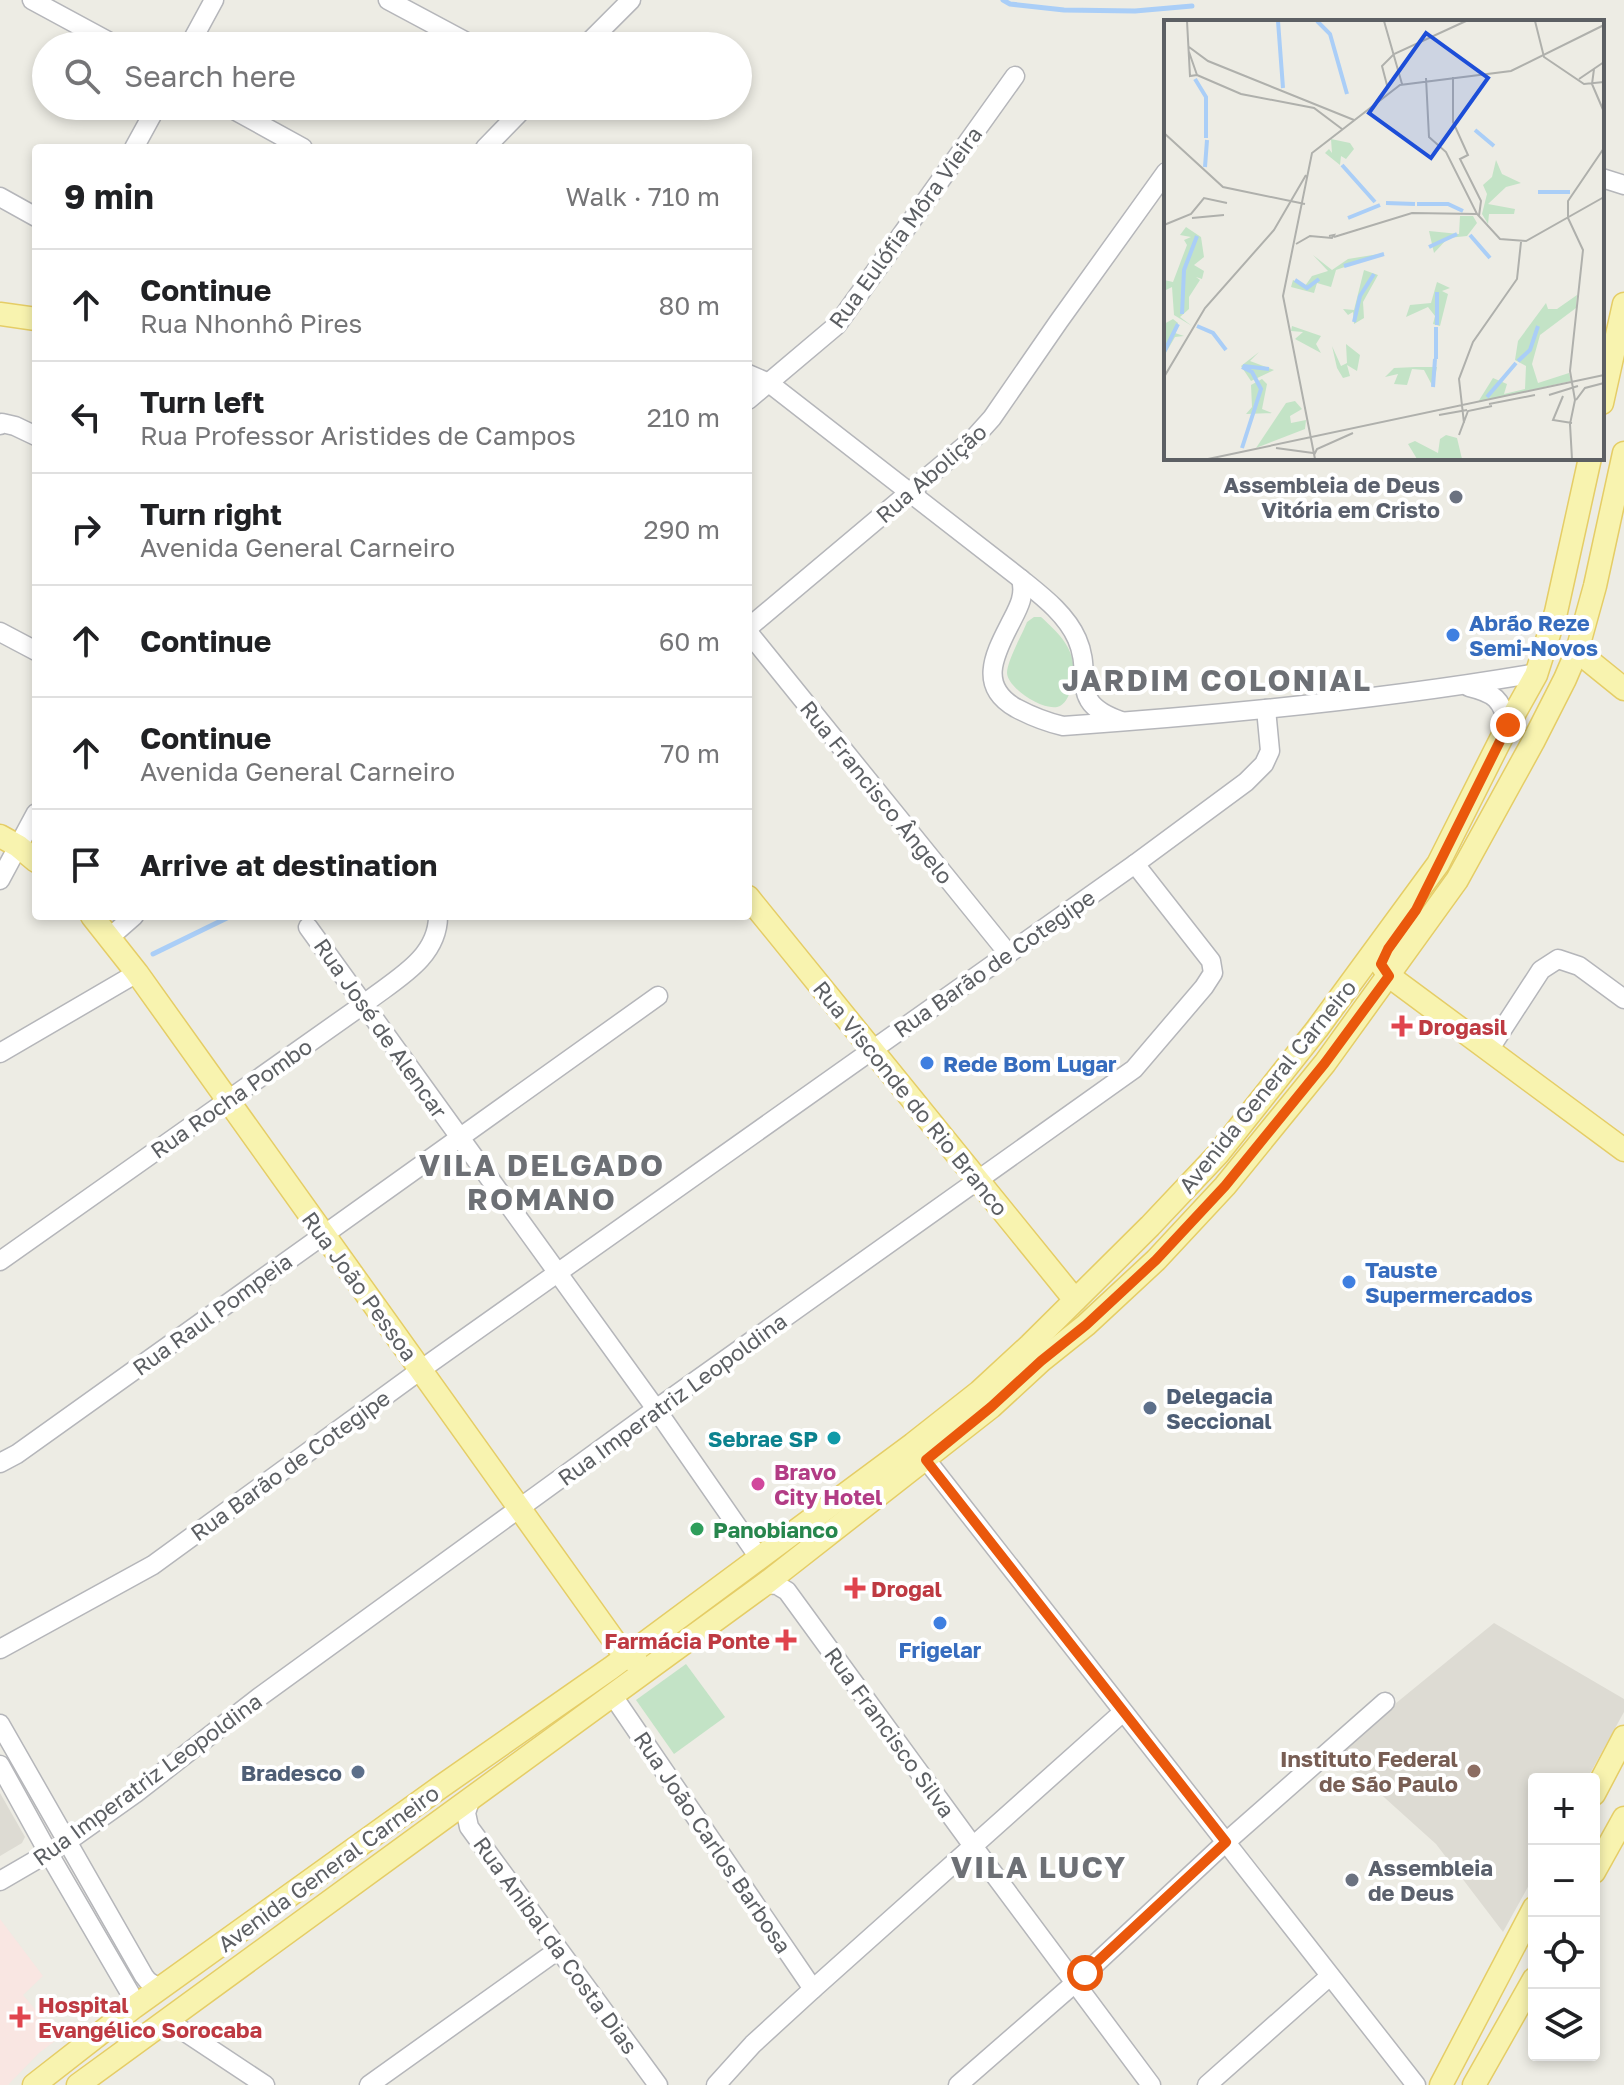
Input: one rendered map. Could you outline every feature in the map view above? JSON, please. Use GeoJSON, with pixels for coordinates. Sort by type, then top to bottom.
{"type":"FeatureCollection","features":[{"type":"Feature","properties":{"kind":"main road"},"geometry":{"type":"LineString","coordinates":[[1604,394],[1624,304]]}},
{"type":"Feature","properties":{"kind":"main road"},"geometry":{"type":"LineString","coordinates":[[0,314],[32,318]]}},
{"type":"Feature","properties":{"kind":"main road","name":"Avenida General Carneiro"},"geometry":{"type":"LineString","coordinates":[[78,2085],[765,1584],[920,1452],[1150,1226],[1218,1154],[1317,1029],[1438,864],[1537,673],[1556,612],[1590,460]]}},
{"type":"Feature","properties":{"kind":"main road","name":"Avenida General Carneiro"},"geometry":{"type":"LineString","coordinates":[[34,2085],[134,2007],[760,1559],[991,1407],[1041,1361],[1095,1318],[1156,1260],[1225,1186],[1325,1063],[1457,880],[1539,730],[1577,651],[1623,465]]}},
{"type":"Feature","properties":{"kind":"main road"},"geometry":{"type":"LineString","coordinates":[[1537,673],[1555,654],[1564,650],[1577,651],[1624,689]]}},
{"type":"Feature","properties":{"kind":"main road"},"geometry":{"type":"LineString","coordinates":[[9,841],[32,858]]}},
{"type":"Feature","properties":{"kind":"main road"},"geometry":{"type":"LineString","coordinates":[[1438,864],[1416,910],[1381,964],[1389,976],[1624,1150]]}},
{"type":"Feature","properties":{"kind":"main road","name":"Rua Visconde do Rio Branco"},"geometry":{"type":"LineString","coordinates":[[752,902],[1075,1300]]}},
{"type":"Feature","properties":{"kind":"main road","name":"Rua João Pessoa"},"geometry":{"type":"LineString","coordinates":[[95,920],[137,973],[626,1657]]}},
{"type":"Feature","properties":{"kind":"main road"},"geometry":{"type":"LineString","coordinates":[[626,1657],[637,1662],[658,1663]]}},
{"type":"Feature","properties":{"kind":"main road"},"geometry":{"type":"LineString","coordinates":[[1600,1783],[1624,1737]]}},
{"type":"Feature","properties":{"kind":"main road"},"geometry":{"type":"LineString","coordinates":[[1600,1861],[1624,1818]]}},
{"type":"Feature","properties":{"kind":"main road"},"geometry":{"type":"LineString","coordinates":[[1441,2085],[1529,1917]]}},
{"type":"Feature","properties":{"kind":"main road"},"geometry":{"type":"LineString","coordinates":[[1474,2085],[1528,1989]]}},
{"type":"Feature","properties":{"kind":"street"},"geometry":{"type":"LineString","coordinates":[[32,0],[91,32]]}},
{"type":"Feature","properties":{"kind":"street"},"geometry":{"type":"LineString","coordinates":[[197,32],[214,0]]}},
{"type":"Feature","properties":{"kind":"street"},"geometry":{"type":"LineString","coordinates":[[388,0],[448,32]]}},
{"type":"Feature","properties":{"kind":"street"},"geometry":{"type":"LineString","coordinates":[[599,32],[631,0]]}},
{"type":"Feature","properties":{"kind":"street","name":"Rua Eulófia Môra Vieira"},"geometry":{"type":"LineString","coordinates":[[752,397],[837,325],[1015,76]]}},
{"type":"Feature","properties":{"kind":"street"},"geometry":{"type":"LineString","coordinates":[[136,144],[149,120]]}},
{"type":"Feature","properties":{"kind":"street"},"geometry":{"type":"LineString","coordinates":[[252,120],[296,144]]}},
{"type":"Feature","properties":{"kind":"street"},"geometry":{"type":"LineString","coordinates":[[489,144],[512,120]]}},
{"type":"Feature","properties":{"kind":"street","name":"Rua Abolição"},"geometry":{"type":"LineString","coordinates":[[752,627],[974,438],[992,418],[1164,175]]}},
{"type":"Feature","properties":{"kind":"street"},"geometry":{"type":"LineString","coordinates":[[1604,179],[1624,185]]}},
{"type":"Feature","properties":{"kind":"street"},"geometry":{"type":"LineString","coordinates":[[0,197],[32,215]]}},
{"type":"Feature","properties":{"kind":"street"},"geometry":{"type":"LineString","coordinates":[[752,376],[769,383],[1052,604],[1078,641],[1084,691],[1088,700],[1097,710],[1123,722]]}},
{"type":"Feature","properties":{"kind":"street"},"geometry":{"type":"LineString","coordinates":[[1,424],[15,426],[32,434]]}},
{"type":"Feature","properties":{"kind":"street"},"geometry":{"type":"LineString","coordinates":[[1021,579],[1024,592],[996,654],[993,683],[1005,702],[1045,722],[1063,726],[1266,709],[1462,686],[1537,673]]}},
{"type":"Feature","properties":{"kind":"street"},"geometry":{"type":"LineString","coordinates":[[1020,604],[1028,600],[1052,604]]}},
{"type":"Feature","properties":{"kind":"street"},"geometry":{"type":"LineString","coordinates":[[0,632],[32,649]]}},
{"type":"Feature","properties":{"kind":"street","name":"Rua Francisco Ângelo"},"geometry":{"type":"LineString","coordinates":[[752,635],[1007,952]]}},
{"type":"Feature","properties":{"kind":"street"},"geometry":{"type":"LineString","coordinates":[[1462,686],[1493,695],[1500,702],[1508,725]]}},
{"type":"Feature","properties":{"kind":"street"},"geometry":{"type":"LineString","coordinates":[[1045,722],[1066,718],[1076,710],[1084,691]]}},
{"type":"Feature","properties":{"kind":"street","name":"Rua Barão de Cotegipe"},"geometry":{"type":"LineString","coordinates":[[0,1649],[153,1565],[420,1370],[1135,864],[1246,782],[1264,764],[1270,751],[1266,709]]}},
{"type":"Feature","properties":{"kind":"street"},"geometry":{"type":"LineString","coordinates":[[0,880],[9,841],[32,817]]}},
{"type":"Feature","properties":{"kind":"street","name":"Rua Imperatriz Leopoldina"},"geometry":{"type":"LineString","coordinates":[[0,1881],[49,1854],[136,1793],[258,1698],[656,1409],[1134,1069],[1213,973],[1211,961],[1135,864]]}},
{"type":"Feature","properties":{"kind":"street"},"geometry":{"type":"LineString","coordinates":[[110,937],[129,920]]}},
{"type":"Feature","properties":{"kind":"street","name":"Rua Rocha Pombo"},"geometry":{"type":"LineString","coordinates":[[0,1261],[416,964],[433,944],[438,920]]}},
{"type":"Feature","properties":{"kind":"street","name":"Rua José de Alencar"},"geometry":{"type":"LineString","coordinates":[[308,927],[656,1409],[760,1559]]}},
{"type":"Feature","properties":{"kind":"street"},"geometry":{"type":"LineString","coordinates":[[1489,1050],[1541,970],[1558,959],[1579,966],[1624,999]]}},
{"type":"Feature","properties":{"kind":"street"},"geometry":{"type":"LineString","coordinates":[[0,1053],[137,973]]}},
{"type":"Feature","properties":{"kind":"street","name":"Rua Raul Pompeia"},"geometry":{"type":"LineString","coordinates":[[0,1463],[17,1454],[658,996]]}},
{"type":"Feature","properties":{"kind":"street"},"geometry":{"type":"LineString","coordinates":[[920,1452],[1416,2085]]}},
{"type":"Feature","properties":{"kind":"street","name":"Rua Francisco Silva"},"geometry":{"type":"LineString","coordinates":[[765,1584],[777,1585],[787,1591],[1151,2085]]}},
{"type":"Feature","properties":{"kind":"street","name":"Rua João Carlos Barbosa"},"geometry":{"type":"LineString","coordinates":[[613,1696],[813,1989]]}},
{"type":"Feature","properties":{"kind":"street"},"geometry":{"type":"LineString","coordinates":[[958,2085],[1385,1702]]}},
{"type":"Feature","properties":{"kind":"street"},"geometry":{"type":"LineString","coordinates":[[716,2085],[753,2044],[813,1989],[1123,1712]]}},
{"type":"Feature","properties":{"kind":"street"},"geometry":{"type":"LineString","coordinates":[[0,1724],[144,1976],[160,1989]]}},
{"type":"Feature","properties":{"kind":"street"},"geometry":{"type":"LineString","coordinates":[[0,1765],[130,1993],[134,2007]]}},
{"type":"Feature","properties":{"kind":"street","name":"Rua Anibal da Costa Dias"},"geometry":{"type":"LineString","coordinates":[[470,1801],[466,1813],[469,1827],[658,2085]]}},
{"type":"Feature","properties":{"kind":"street"},"geometry":{"type":"LineString","coordinates":[[369,2085],[558,1950]]}},
{"type":"Feature","properties":{"kind":"street"},"geometry":{"type":"LineString","coordinates":[[1207,2085],[1330,1976]]}},
{"type":"Feature","properties":{"kind":"street"},"geometry":{"type":"LineString","coordinates":[[167,2020],[265,2085]]}},
{"type":"Feature","properties":{"kind":"shaded area","name":"Instituto Federal de São Paulo"},"geometry":{"type":"Polygon","coordinates":[[[1494,1623],[1624,1699],[1624,1712],[1590,1773],[1528,1773],[1528,1887],[1503,1932],[1436,1844],[1335,1753],[1494,1623]]]}},
{"type":"Feature","properties":{"kind":"shaded area"},"geometry":{"type":"Polygon","coordinates":[[[0,1793],[25,1837],[22,1843],[0,1856],[0,1793]]]}},
{"type":"Feature","properties":{"kind":"shaded area","name":"Hospital Evangélico Sorocaba"},"geometry":{"type":"Polygon","coordinates":[[[0,1919],[43,1976],[23,1995],[59,2038],[39,2053],[8,2085],[0,2085],[0,1919]]]}},
{"type":"Feature","properties":{"kind":"green space"},"geometry":{"type":"Polygon","coordinates":[[[1041,617],[1056,632],[1071,655],[1072,685],[1060,706],[1037,703],[1014,686],[1007,673],[1027,622],[1041,617]]]}},
{"type":"Feature","properties":{"kind":"green space"},"geometry":{"type":"Polygon","coordinates":[[[686,1664],[725,1717],[674,1754],[636,1700],[686,1664]]]}},
{"type":"Feature","properties":{"kind":"waterway"},"geometry":{"type":"LineString","coordinates":[[1003,0],[1010,4],[1064,10],[1135,11],[1192,6]]}},
{"type":"Feature","properties":{"kind":"waterway"},"geometry":{"type":"LineString","coordinates":[[153,954],[223,920]]}},
{"type":"Feature","properties":{"kind":"place","name":"Assembleia de Deus Vitória em Cristo"},"geometry":{"type":"Point","coordinates":[1456,497]}},
{"type":"Feature","properties":{"kind":"place","name":"Abrão Reze Semi-Novos"},"geometry":{"type":"Point","coordinates":[1453,635]}},
{"type":"Feature","properties":{"kind":"place","name":"Drogasil"},"geometry":{"type":"Point","coordinates":[1402,1026]}},
{"type":"Feature","properties":{"kind":"place","name":"Rede Bom Lugar"},"geometry":{"type":"Point","coordinates":[927,1063]}},
{"type":"Feature","properties":{"kind":"place","name":"Tauste Supermercados"},"geometry":{"type":"Point","coordinates":[1349,1282]}},
{"type":"Feature","properties":{"kind":"place","name":"Delegacia Seccional"},"geometry":{"type":"Point","coordinates":[1150,1408]}},
{"type":"Feature","properties":{"kind":"place","name":"Sebrae SP"},"geometry":{"type":"Point","coordinates":[834,1438]}},
{"type":"Feature","properties":{"kind":"place","name":"Bravo City Hotel"},"geometry":{"type":"Point","coordinates":[758,1484]}},
{"type":"Feature","properties":{"kind":"place","name":"Panobianco"},"geometry":{"type":"Point","coordinates":[697,1529]}},
{"type":"Feature","properties":{"kind":"place","name":"Drogal"},"geometry":{"type":"Point","coordinates":[855,1588]}},
{"type":"Feature","properties":{"kind":"place","name":"Frigelar"},"geometry":{"type":"Point","coordinates":[940,1623]}},
{"type":"Feature","properties":{"kind":"place","name":"Farmácia Ponte"},"geometry":{"type":"Point","coordinates":[786,1640]}},
{"type":"Feature","properties":{"kind":"place","name":"Instituto Federal de São Paulo"},"geometry":{"type":"Point","coordinates":[1474,1771]}},
{"type":"Feature","properties":{"kind":"place","name":"Bradesco"},"geometry":{"type":"Point","coordinates":[358,1772]}},
{"type":"Feature","properties":{"kind":"place","name":"Assembleia de Deus"},"geometry":{"type":"Point","coordinates":[1352,1880]}},
{"type":"Feature","properties":{"kind":"place","name":"Hospital Evangélico Sorocaba"},"geometry":{"type":"Point","coordinates":[20,2017]}},
{"type":"Feature","properties":{"kind":"district","name":"JARDIM COLONIAL"},"geometry":{"type":"Point","coordinates":[1217,680]}},
{"type":"Feature","properties":{"kind":"district","name":"VILA DELGADO ROMANO"},"geometry":{"type":"Point","coordinates":[542,1182]}},
{"type":"Feature","properties":{"kind":"district","name":"VILA LUCY"},"geometry":{"type":"Point","coordinates":[1039,1867]}},
{"type":"Feature","properties":{"kind":"route"},"geometry":{"type":"LineString","coordinates":[[1085,1973],[1226,1842],[926,1460],[1086,1325],[1156,1260],[1225,1186],[1325,1063],[1389,976],[1381,964],[1388,949],[1416,910],[1508,725]]}}]}
